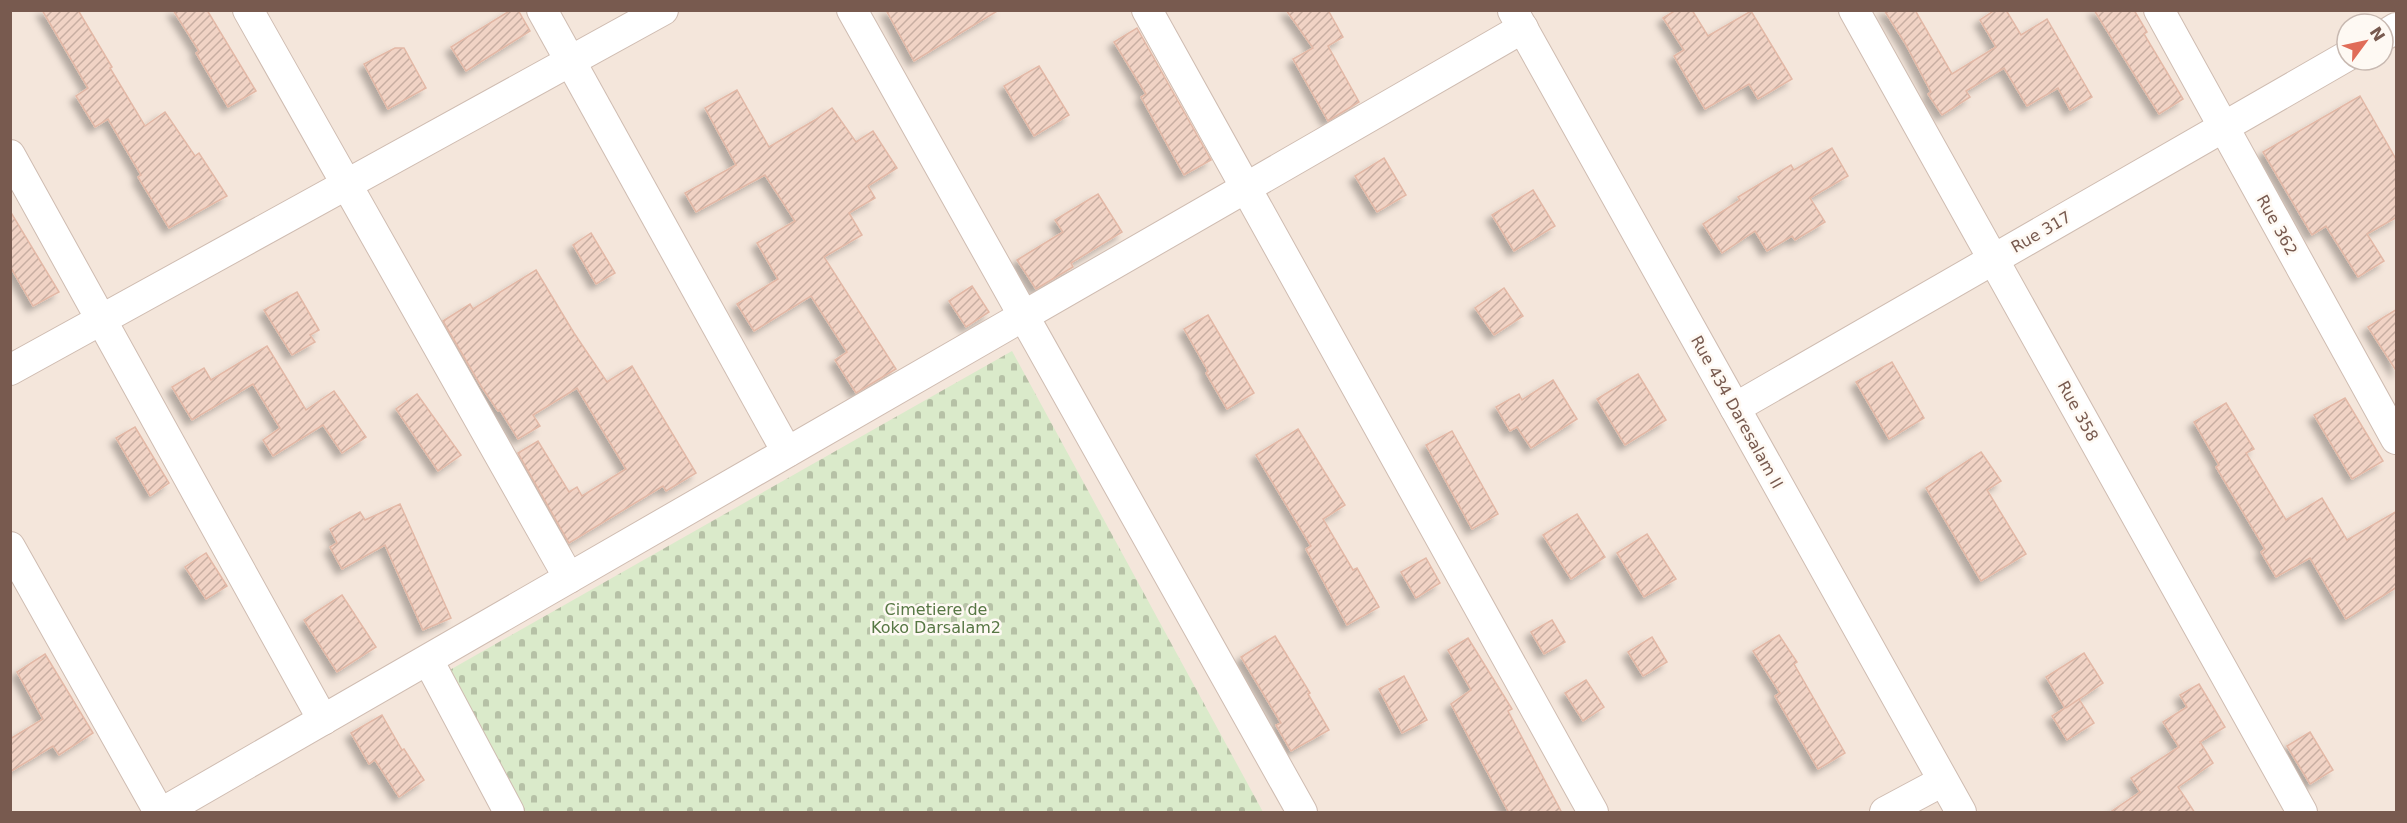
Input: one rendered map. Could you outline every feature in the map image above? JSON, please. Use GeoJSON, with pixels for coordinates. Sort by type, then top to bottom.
{"type":"FeatureCollection","features":[{"type":"Feature","properties":{"kind":"street"},"geometry":{"type":"LineString","coordinates":[[248,10],[569,578]]}},
{"type":"Feature","properties":{"kind":"street"},"geometry":{"type":"LineString","coordinates":[[542,10],[787,452]]}},
{"type":"Feature","properties":{"kind":"street"},"geometry":{"type":"LineString","coordinates":[[10,370],[663,10]]}},
{"type":"Feature","properties":{"kind":"street"},"geometry":{"type":"LineString","coordinates":[[852,10],[1302,813]]}},
{"type":"Feature","properties":{"kind":"street"},"geometry":{"type":"LineString","coordinates":[[1148,10],[1593,813]]}},
{"type":"Feature","properties":{"kind":"street","name":"Rue 358"},"geometry":{"type":"LineString","coordinates":[[1854,10],[2302,813]]}},
{"type":"Feature","properties":{"kind":"street","name":"Rue 362"},"geometry":{"type":"LineString","coordinates":[[2159,10],[2397,439]]}},
{"type":"Feature","properties":{"kind":"street"},"geometry":{"type":"LineString","coordinates":[[10,547],[161,813],[1246,188],[1518,19]]}},
{"type":"Feature","properties":{"kind":"street","name":"Rue 434 Daresalam II"},"geometry":{"type":"LineString","coordinates":[[1518,19],[1961,813]]}},
{"type":"Feature","properties":{"kind":"street","name":"Rue 317"},"geometry":{"type":"LineString","coordinates":[[1735,408],[2335,63]]}},
{"type":"Feature","properties":{"kind":"street"},"geometry":{"type":"LineString","coordinates":[[10,155],[323,720]]}},
{"type":"Feature","properties":{"kind":"street"},"geometry":{"type":"LineString","coordinates":[[428,660],[509,813]]}},
{"type":"Feature","properties":{"kind":"street"},"geometry":{"type":"LineString","coordinates":[[1885,813],[1943,781]]}},
{"type":"Feature","properties":{"kind":"shaded area"},"geometry":{"type":"Polygon","coordinates":[[[11,11],[2396,11],[2396,812],[11,812],[11,11]]]}},
{"type":"Feature","properties":{"kind":"green space","name":"Cimetiere de Koko Darsalam2"},"geometry":{"type":"Polygon","coordinates":[[[1012,351],[1263,812],[524,812],[448,671],[1012,351]]]}},
{"type":"Feature","properties":{"kind":"building"},"geometry":{"type":"Polygon","coordinates":[[[42,10],[78,10],[145,126],[165,112],[195,156],[199,153],[227,196],[169,228],[138,177],[141,175],[108,119],[95,127],[76,96],[88,88],[42,10]]]}},
{"type":"Feature","properties":{"kind":"building"},"geometry":{"type":"Polygon","coordinates":[[[173,10],[207,10],[256,91],[228,107],[196,53],[199,51],[173,10]]]}},
{"type":"Feature","properties":{"kind":"building"},"geometry":{"type":"Polygon","coordinates":[[[511,10],[518,10],[530,31],[466,71],[451,47],[511,10]]]}},
{"type":"Feature","properties":{"kind":"building"},"geometry":{"type":"Polygon","coordinates":[[[886,10],[999,10],[914,61],[886,10]]]}},
{"type":"Feature","properties":{"kind":"building"},"geometry":{"type":"Polygon","coordinates":[[[1286,10],[1328,10],[1343,37],[1328,46],[1359,102],[1328,121],[1293,59],[1313,48],[1286,10]]]}},
{"type":"Feature","properties":{"kind":"building"},"geometry":{"type":"Polygon","coordinates":[[[1676,10],[1692,10],[1708,36],[1751,11],[1792,79],[1758,99],[1749,84],[1705,109],[1674,56],[1684,50],[1663,18],[1676,10]]]}},
{"type":"Feature","properties":{"kind":"building"},"geometry":{"type":"Polygon","coordinates":[[[1884,10],[1915,10],[1952,74],[1996,47],[1980,20],[1995,10],[2006,10],[2021,35],[2047,19],[2092,97],[2070,110],[2058,88],[2027,106],[2004,68],[1966,91],[1970,97],[1942,115],[1928,94],[1931,92],[1905,43],[1884,10]]]}},
{"type":"Feature","properties":{"kind":"building"},"geometry":{"type":"Polygon","coordinates":[[[2094,10],[2134,10],[2147,32],[2144,34],[2183,99],[2159,114],[2094,10]]]}},
{"type":"Feature","properties":{"kind":"building"},"geometry":{"type":"Polygon","coordinates":[[[1137,28],[1211,160],[1184,175],[1141,97],[1146,94],[1114,42],[1137,28]]]}},
{"type":"Feature","properties":{"kind":"building"},"geometry":{"type":"Polygon","coordinates":[[[395,48],[404,48],[426,88],[388,109],[364,64],[395,48]]]}},
{"type":"Feature","properties":{"kind":"building"},"geometry":{"type":"Polygon","coordinates":[[[1039,66],[1069,115],[1034,136],[1004,86],[1039,66]]]}},
{"type":"Feature","properties":{"kind":"building"},"geometry":{"type":"Polygon","coordinates":[[[737,90],[769,147],[832,108],[856,142],[873,131],[897,168],[868,186],[875,198],[849,213],[862,235],[824,257],[896,369],[856,393],[835,360],[847,352],[811,296],[754,331],[737,304],[778,279],[757,243],[795,221],[765,175],[696,212],[685,193],[736,165],[705,108],[737,90]]]}},
{"type":"Feature","properties":{"kind":"building"},"geometry":{"type":"Polygon","coordinates":[[[2360,96],[2397,161],[2397,217],[2367,234],[2384,261],[2358,277],[2326,226],[2312,235],[2263,152],[2360,96]]]}},
{"type":"Feature","properties":{"kind":"building"},"geometry":{"type":"Polygon","coordinates":[[[1832,148],[1848,176],[1810,198],[1825,222],[1795,240],[1792,236],[1767,251],[1755,231],[1722,253],[1703,224],[1740,200],[1738,197],[1791,165],[1794,170],[1832,148]]]}},
{"type":"Feature","properties":{"kind":"building"},"geometry":{"type":"Polygon","coordinates":[[[1384,158],[1406,195],[1377,212],[1355,176],[1384,158]]]}},
{"type":"Feature","properties":{"kind":"building"},"geometry":{"type":"Polygon","coordinates":[[[1533,190],[1555,226],[1514,251],[1492,215],[1533,190]]]}},
{"type":"Feature","properties":{"kind":"building"},"geometry":{"type":"Polygon","coordinates":[[[1098,194],[1122,232],[1071,263],[1073,267],[1036,289],[1017,260],[1063,232],[1055,220],[1098,194]]]}},
{"type":"Feature","properties":{"kind":"building"},"geometry":{"type":"Polygon","coordinates":[[[10,211],[59,292],[33,306],[10,266],[10,211]]]}},
{"type":"Feature","properties":{"kind":"building"},"geometry":{"type":"Polygon","coordinates":[[[591,233],[615,273],[596,284],[573,245],[591,233]]]}},
{"type":"Feature","properties":{"kind":"building"},"geometry":{"type":"Polygon","coordinates":[[[536,270],[607,382],[632,366],[696,473],[666,491],[663,486],[569,543],[518,453],[538,441],[569,492],[577,487],[582,496],[626,469],[577,388],[533,415],[540,426],[518,439],[500,410],[498,411],[481,386],[443,321],[470,304],[473,309],[536,270]]]}},
{"type":"Feature","properties":{"kind":"building"},"geometry":{"type":"Polygon","coordinates":[[[972,286],[989,312],[966,327],[949,301],[972,286]]]}},
{"type":"Feature","properties":{"kind":"building"},"geometry":{"type":"Polygon","coordinates":[[[1504,288],[1523,316],[1494,335],[1475,308],[1504,288]]]}},
{"type":"Feature","properties":{"kind":"building"},"geometry":{"type":"Polygon","coordinates":[[[297,292],[319,330],[310,335],[315,342],[292,355],[264,310],[297,292]]]}},
{"type":"Feature","properties":{"kind":"building"},"geometry":{"type":"Polygon","coordinates":[[[2397,309],[2397,372],[2368,327],[2397,309]]]}},
{"type":"Feature","properties":{"kind":"building"},"geometry":{"type":"Polygon","coordinates":[[[1208,315],[1254,393],[1227,409],[1184,329],[1208,315]]]}},
{"type":"Feature","properties":{"kind":"building"},"geometry":{"type":"Polygon","coordinates":[[[267,346],[306,410],[334,391],[366,437],[342,453],[323,425],[273,456],[263,440],[280,428],[253,384],[192,420],[172,387],[204,368],[211,380],[267,346]]]}},
{"type":"Feature","properties":{"kind":"building"},"geometry":{"type":"Polygon","coordinates":[[[1892,362],[1924,418],[1889,439],[1856,382],[1892,362]]]}},
{"type":"Feature","properties":{"kind":"building"},"geometry":{"type":"Polygon","coordinates":[[[1638,374],[1666,420],[1625,445],[1597,399],[1638,374]]]}},
{"type":"Feature","properties":{"kind":"building"},"geometry":{"type":"Polygon","coordinates":[[[1553,380],[1577,419],[1531,448],[1517,427],[1510,431],[1496,407],[1519,394],[1522,400],[1553,380]]]}},
{"type":"Feature","properties":{"kind":"building"},"geometry":{"type":"Polygon","coordinates":[[[417,394],[461,455],[438,471],[396,409],[417,394]]]}},
{"type":"Feature","properties":{"kind":"building"},"geometry":{"type":"Polygon","coordinates":[[[2345,398],[2383,461],[2352,479],[2314,415],[2345,398]]]}},
{"type":"Feature","properties":{"kind":"building"},"geometry":{"type":"Polygon","coordinates":[[[2226,403],[2254,449],[2246,453],[2286,520],[2322,498],[2347,540],[2397,511],[2397,587],[2346,619],[2310,558],[2276,577],[2261,552],[2265,549],[2216,467],[2219,465],[2194,422],[2226,403]]]}},
{"type":"Feature","properties":{"kind":"building"},"geometry":{"type":"Polygon","coordinates":[[[135,427],[169,483],[150,496],[116,438],[135,427]]]}},
{"type":"Feature","properties":{"kind":"building"},"geometry":{"type":"Polygon","coordinates":[[[1298,429],[1345,505],[1323,519],[1353,570],[1357,568],[1379,607],[1347,625],[1306,549],[1311,546],[1256,455],[1298,429]]]}},
{"type":"Feature","properties":{"kind":"building"},"geometry":{"type":"Polygon","coordinates":[[[1452,431],[1498,514],[1472,529],[1426,445],[1452,431]]]}},
{"type":"Feature","properties":{"kind":"building"},"geometry":{"type":"Polygon","coordinates":[[[1981,452],[2001,481],[1987,490],[2026,554],[1981,581],[1926,488],[1981,452]]]}},
{"type":"Feature","properties":{"kind":"building"},"geometry":{"type":"Polygon","coordinates":[[[400,504],[451,618],[423,630],[385,545],[342,569],[330,547],[337,543],[330,529],[360,512],[365,520],[400,504]]]}},
{"type":"Feature","properties":{"kind":"building"},"geometry":{"type":"Polygon","coordinates":[[[1577,514],[1605,557],[1571,579],[1543,535],[1577,514]]]}},
{"type":"Feature","properties":{"kind":"building"},"geometry":{"type":"Polygon","coordinates":[[[1647,534],[1676,579],[1644,597],[1617,553],[1647,534]]]}},
{"type":"Feature","properties":{"kind":"building"},"geometry":{"type":"Polygon","coordinates":[[[206,553],[227,586],[206,599],[185,567],[206,553]]]}},
{"type":"Feature","properties":{"kind":"building"},"geometry":{"type":"Polygon","coordinates":[[[1426,558],[1440,583],[1416,598],[1401,572],[1426,558]]]}},
{"type":"Feature","properties":{"kind":"building"},"geometry":{"type":"Polygon","coordinates":[[[342,595],[376,647],[337,672],[304,620],[342,595]]]}},
{"type":"Feature","properties":{"kind":"building"},"geometry":{"type":"Polygon","coordinates":[[[1552,620],[1565,642],[1544,654],[1531,632],[1552,620]]]}},
{"type":"Feature","properties":{"kind":"building"},"geometry":{"type":"Polygon","coordinates":[[[1779,635],[1797,662],[1794,664],[1845,753],[1818,769],[1775,696],[1780,693],[1753,651],[1779,635]]]}},
{"type":"Feature","properties":{"kind":"building"},"geometry":{"type":"Polygon","coordinates":[[[1275,636],[1310,693],[1308,694],[1329,730],[1291,751],[1276,725],[1281,723],[1241,657],[1275,636]]]}},
{"type":"Feature","properties":{"kind":"building"},"geometry":{"type":"Polygon","coordinates":[[[1652,637],[1667,662],[1643,676],[1628,652],[1652,637]]]}},
{"type":"Feature","properties":{"kind":"building"},"geometry":{"type":"Polygon","coordinates":[[[1468,638],[1512,709],[1508,711],[1562,813],[1509,813],[1451,704],[1471,690],[1448,650],[1468,638]]]}},
{"type":"Feature","properties":{"kind":"building"},"geometry":{"type":"Polygon","coordinates":[[[2084,653],[2103,683],[2079,699],[2094,723],[2067,740],[2052,716],[2065,708],[2046,677],[2084,653]]]}},
{"type":"Feature","properties":{"kind":"building"},"geometry":{"type":"Polygon","coordinates":[[[45,654],[93,733],[59,755],[53,746],[10,772],[10,739],[43,719],[17,672],[45,654]]]}},
{"type":"Feature","properties":{"kind":"building"},"geometry":{"type":"Polygon","coordinates":[[[1404,676],[1427,720],[1402,733],[1379,689],[1404,676]]]}},
{"type":"Feature","properties":{"kind":"building"},"geometry":{"type":"Polygon","coordinates":[[[1586,680],[1604,707],[1583,721],[1565,693],[1586,680]]]}},
{"type":"Feature","properties":{"kind":"building"},"geometry":{"type":"Polygon","coordinates":[[[2199,684],[2225,727],[2200,742],[2213,763],[2178,787],[2195,813],[2109,813],[2140,792],[2131,778],[2179,747],[2163,722],[2187,707],[2180,695],[2199,684]]]}},
{"type":"Feature","properties":{"kind":"building"},"geometry":{"type":"Polygon","coordinates":[[[382,715],[402,750],[404,749],[424,780],[399,797],[375,760],[369,764],[351,733],[382,715]]]}},
{"type":"Feature","properties":{"kind":"building"},"geometry":{"type":"Polygon","coordinates":[[[2310,732],[2333,770],[2310,784],[2287,746],[2310,732]]]}}]}
